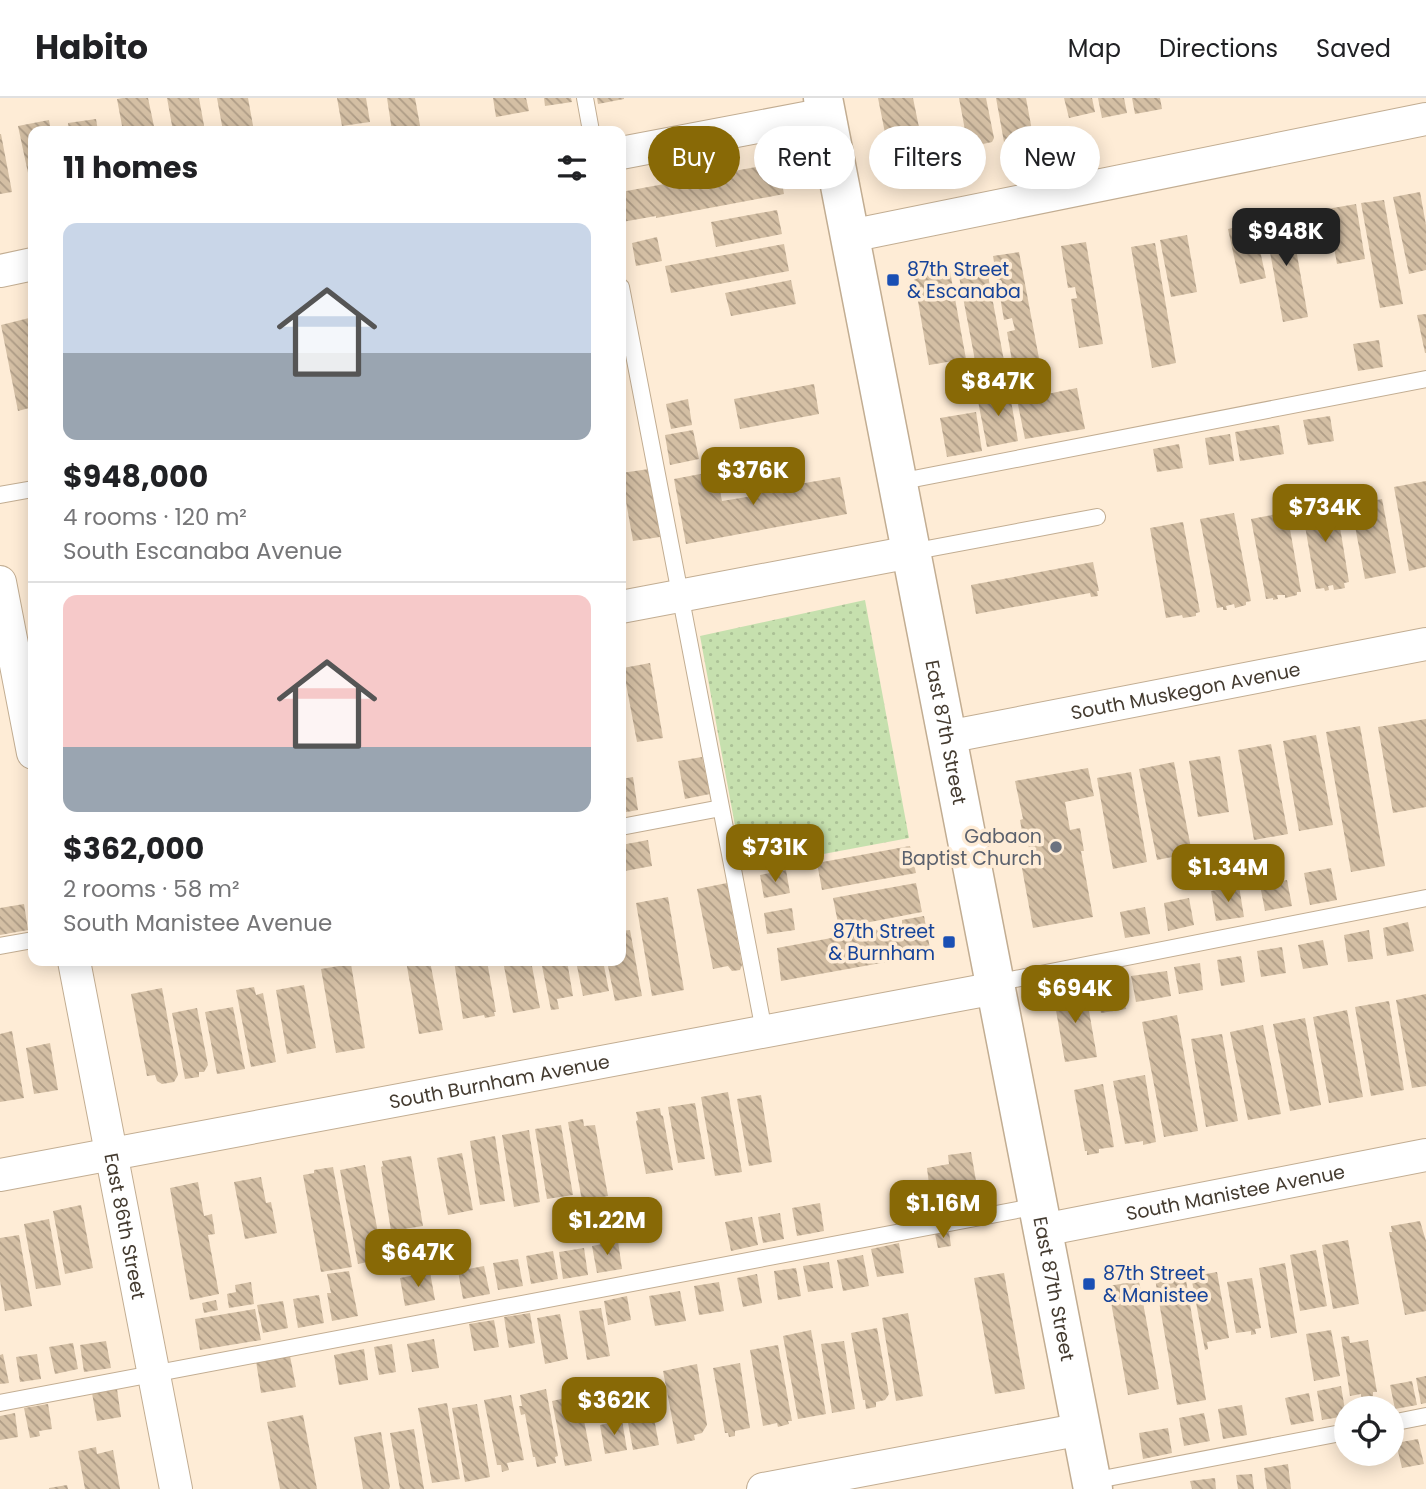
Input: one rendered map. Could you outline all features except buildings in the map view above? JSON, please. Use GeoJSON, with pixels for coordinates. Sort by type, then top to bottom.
{"type":"FeatureCollection","features":[{"type":"Feature","properties":{"kind":"main road","name":"East 87th Street"},"geometry":{"type":"LineString","coordinates":[[824,106],[1093,1485]]}},
{"type":"Feature","properties":{"kind":"street"},"geometry":{"type":"LineString","coordinates":[[626,152],[824,106]]}},
{"type":"Feature","properties":{"kind":"street"},"geometry":{"type":"LineString","coordinates":[[850,236],[1426,119]]}},
{"type":"Feature","properties":{"kind":"street"},"geometry":{"type":"LineString","coordinates":[[0,271],[28,265]]}},
{"type":"Feature","properties":{"kind":"street"},"geometry":{"type":"LineString","coordinates":[[626,606],[911,552]]}},
{"type":"Feature","properties":{"kind":"street"},"geometry":{"type":"LineString","coordinates":[[0,582],[20,720],[28,740]]}},
{"type":"Feature","properties":{"kind":"street","name":"South Muskegon Avenue"},"geometry":{"type":"LineString","coordinates":[[947,737],[1426,644]]}},
{"type":"Feature","properties":{"kind":"street","name":"East 86th Street"},"geometry":{"type":"LineString","coordinates":[[75,966],[176,1489]]}},
{"type":"Feature","properties":{"kind":"street","name":"South Burnham Avenue"},"geometry":{"type":"LineString","coordinates":[[0,1175],[995,986]]}},
{"type":"Feature","properties":{"kind":"street","name":"South Manistee Avenue"},"geometry":{"type":"LineString","coordinates":[[1041,1218],[1426,1155]]}},
{"type":"Feature","properties":{"kind":"street"},"geometry":{"type":"LineString","coordinates":[[763,1489],[1082,1429]]}},
{"type":"Feature","properties":{"kind":"lane"},"geometry":{"type":"LineString","coordinates":[[585,98],[590,126]]}},
{"type":"Feature","properties":{"kind":"lane"},"geometry":{"type":"LineString","coordinates":[[626,313],[764,1031]]}},
{"type":"Feature","properties":{"kind":"lane"},"geometry":{"type":"LineString","coordinates":[[626,378],[638,376]]}},
{"type":"Feature","properties":{"kind":"lane"},"geometry":{"type":"LineString","coordinates":[[898,482],[1426,379]]}},
{"type":"Feature","properties":{"kind":"lane"},"geometry":{"type":"LineString","coordinates":[[0,495],[28,490]]}},
{"type":"Feature","properties":{"kind":"lane"},"geometry":{"type":"LineString","coordinates":[[911,552],[1097,517]]}},
{"type":"Feature","properties":{"kind":"lane"},"geometry":{"type":"LineString","coordinates":[[626,826],[722,808]]}},
{"type":"Feature","properties":{"kind":"lane"},"geometry":{"type":"LineString","coordinates":[[995,986],[1426,898]]}},
{"type":"Feature","properties":{"kind":"lane"},"geometry":{"type":"LineString","coordinates":[[0,946],[28,941]]}},
{"type":"Feature","properties":{"kind":"lane"},"geometry":{"type":"LineString","coordinates":[[0,1403],[1041,1218]]}},
{"type":"Feature","properties":{"kind":"lane"},"geometry":{"type":"LineString","coordinates":[[1404,1420],[1426,1416]]}},
{"type":"Feature","properties":{"kind":"lane"},"geometry":{"type":"LineString","coordinates":[[1093,1485],[1334,1435]]}},
{"type":"Feature","properties":{"kind":"green space"},"geometry":{"type":"Polygon","coordinates":[[[865,600],[909,838],[743,869],[700,636],[865,600]]]}},
{"type":"Feature","properties":{"kind":"place","name":"87th Street & Escanaba"},"geometry":{"type":"Point","coordinates":[893,280]}},
{"type":"Feature","properties":{"kind":"place","name":"Gabaon Baptist Church"},"geometry":{"type":"Point","coordinates":[1056,847]}},
{"type":"Feature","properties":{"kind":"place","name":"87th Street & Burnham"},"geometry":{"type":"Point","coordinates":[949,942]}},
{"type":"Feature","properties":{"kind":"place","name":"87th Street & Manistee"},"geometry":{"type":"Point","coordinates":[1089,1284]}}]}
